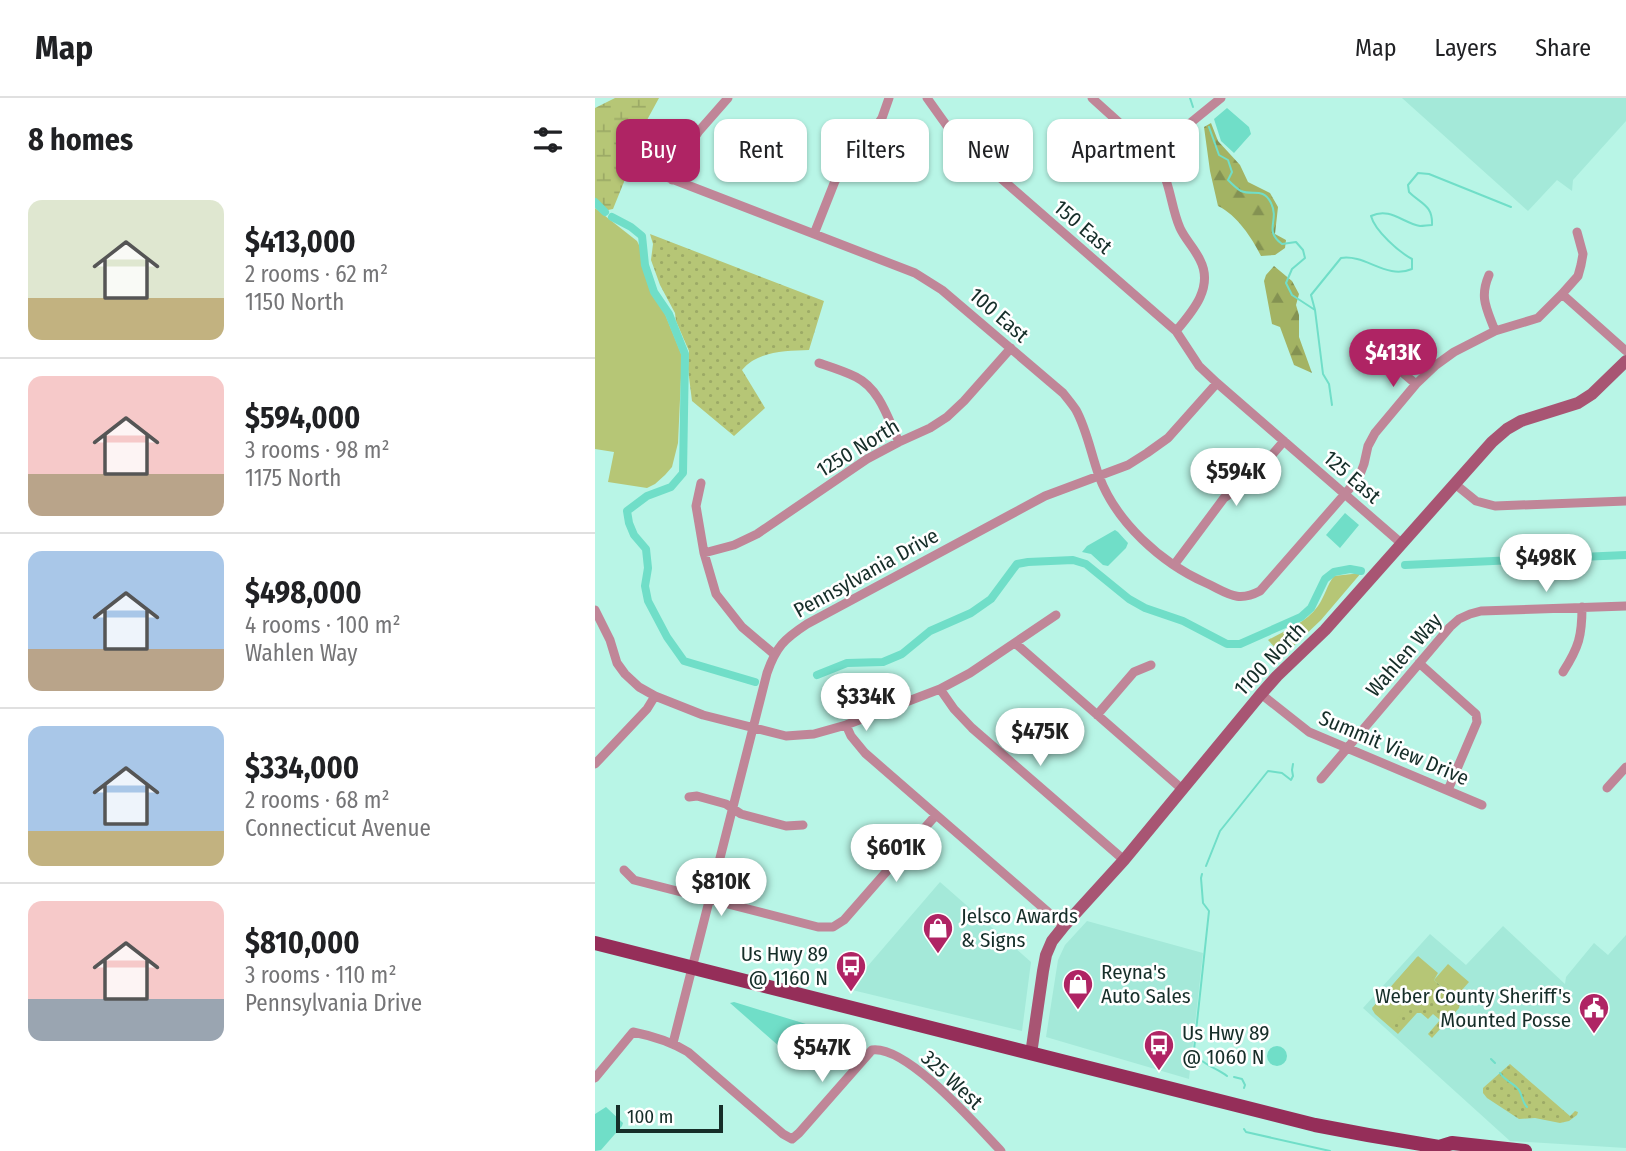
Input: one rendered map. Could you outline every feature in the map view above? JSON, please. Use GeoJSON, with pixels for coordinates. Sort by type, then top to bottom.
{"type":"FeatureCollection","features":[{"type":"Feature","properties":{"kind":"main road"},"geometry":{"type":"LineString","coordinates":[[595,943],[1315,1125],[1442,1149],[1452,1143],[1525,1151]]}},
{"type":"Feature","properties":{"kind":"street"},"geometry":{"type":"LineString","coordinates":[[700,132],[728,98]]}},
{"type":"Feature","properties":{"kind":"street"},"geometry":{"type":"LineString","coordinates":[[814,234],[835,181],[882,118],[889,98]]}},
{"type":"Feature","properties":{"kind":"street","name":"150 East"},"geometry":{"type":"LineString","coordinates":[[927,98],[957,140],[1176,331],[1199,366],[1217,383]]}},
{"type":"Feature","properties":{"kind":"street"},"geometry":{"type":"LineString","coordinates":[[1092,98],[1114,119]]}},
{"type":"Feature","properties":{"kind":"street"},"geometry":{"type":"LineString","coordinates":[[1195,119],[1221,98]]}},
{"type":"Feature","properties":{"kind":"street","name":"100 East"},"geometry":{"type":"LineString","coordinates":[[677,182],[915,273],[942,290],[1063,393],[1076,410],[1110,500],[1125,520],[1159,555],[1185,574],[1239,598],[1250,596],[1260,591],[1345,494]]}},
{"type":"Feature","properties":{"kind":"street"},"geometry":{"type":"LineString","coordinates":[[1167,182],[1181,230],[1201,260],[1205,275],[1203,292],[1196,308],[1176,331]]}},
{"type":"Feature","properties":{"kind":"street"},"geometry":{"type":"LineString","coordinates":[[1345,494],[1359,477],[1368,446],[1375,433],[1416,384],[1436,365],[1454,352],[1495,331],[1538,318],[1578,276],[1583,254],[1577,232]]}},
{"type":"Feature","properties":{"kind":"street"},"geometry":{"type":"LineString","coordinates":[[1489,275],[1484,287],[1484,302],[1495,331]]}},
{"type":"Feature","properties":{"kind":"street"},"geometry":{"type":"LineString","coordinates":[[1562,294],[1626,351]]}},
{"type":"Feature","properties":{"kind":"street"},"geometry":{"type":"LineString","coordinates":[[1387,336],[1385,347],[1392,362],[1416,384]]}},
{"type":"Feature","properties":{"kind":"street","name":"1250 North"},"geometry":{"type":"LineString","coordinates":[[704,553],[734,545],[757,534],[867,459],[947,417],[1011,348]]}},
{"type":"Feature","properties":{"kind":"street","name":"1100 North"},"geometry":{"type":"LineString","coordinates":[[1031,1054],[1047,955],[1052,941],[1124,860],[1261,694],[1325,630],[1492,442],[1521,421],[1578,403],[1592,394],[1626,360]]}},
{"type":"Feature","properties":{"kind":"street"},"geometry":{"type":"LineString","coordinates":[[819,363],[858,377],[869,386],[879,398],[899,442]]}},
{"type":"Feature","properties":{"kind":"street","name":"125 East"},"geometry":{"type":"LineString","coordinates":[[1217,383],[1401,543]]}},
{"type":"Feature","properties":{"kind":"street","name":"Pennsylvania Drive"},"geometry":{"type":"LineString","coordinates":[[673,1043],[774,654],[789,635],[1045,496],[1128,464],[1147,453],[1168,438],[1217,383]]}},
{"type":"Feature","properties":{"kind":"street"},"geometry":{"type":"LineString","coordinates":[[1174,565],[1224,498],[1252,478],[1284,441]]}},
{"type":"Feature","properties":{"kind":"street"},"geometry":{"type":"LineString","coordinates":[[701,483],[696,506],[704,553],[716,594],[742,627],[774,654]]}},
{"type":"Feature","properties":{"kind":"street"},"geometry":{"type":"LineString","coordinates":[[1455,484],[1476,500],[1495,506],[1626,501]]}},
{"type":"Feature","properties":{"kind":"street","name":"Wahlen Way"},"geometry":{"type":"LineString","coordinates":[[1321,779],[1450,627],[1459,620],[1481,611],[1626,606]]}},
{"type":"Feature","properties":{"kind":"street"},"geometry":{"type":"LineString","coordinates":[[1563,672],[1580,641],[1583,607]]}},
{"type":"Feature","properties":{"kind":"street"},"geometry":{"type":"LineString","coordinates":[[595,610],[610,640],[617,663],[639,687],[702,715],[786,736],[814,734],[846,725],[940,689],[970,673],[1056,615]]}},
{"type":"Feature","properties":{"kind":"street"},"geometry":{"type":"LineString","coordinates":[[1015,643],[1182,789]]}},
{"type":"Feature","properties":{"kind":"street"},"geometry":{"type":"LineString","coordinates":[[1419,663],[1476,714],[1477,722],[1448,790]]}},
{"type":"Feature","properties":{"kind":"street"},"geometry":{"type":"LineString","coordinates":[[1097,715],[1134,673],[1151,665]]}},
{"type":"Feature","properties":{"kind":"street"},"geometry":{"type":"LineString","coordinates":[[940,689],[972,728],[1124,860]]}},
{"type":"Feature","properties":{"kind":"street","name":"Summit View Drive"},"geometry":{"type":"LineString","coordinates":[[1261,694],[1300,727],[1346,749],[1482,805]]}},
{"type":"Feature","properties":{"kind":"street"},"geometry":{"type":"LineString","coordinates":[[595,764],[647,709],[655,696]]}},
{"type":"Feature","properties":{"kind":"street"},"geometry":{"type":"LineString","coordinates":[[846,725],[858,746],[1064,926]]}},
{"type":"Feature","properties":{"kind":"street"},"geometry":{"type":"LineString","coordinates":[[1607,788],[1626,767]]}},
{"type":"Feature","properties":{"kind":"street"},"geometry":{"type":"LineString","coordinates":[[689,797],[697,796],[726,804],[741,814],[786,826],[803,825]]}},
{"type":"Feature","properties":{"kind":"street"},"geometry":{"type":"LineString","coordinates":[[624,870],[634,880],[818,927],[833,927],[844,920],[936,815]]}},
{"type":"Feature","properties":{"kind":"street"},"geometry":{"type":"LineString","coordinates":[[595,1078],[633,1032],[673,1043]]}},
{"type":"Feature","properties":{"kind":"street","name":"325 West"},"geometry":{"type":"LineString","coordinates":[[673,1043],[702,1063],[792,1139],[872,1050],[883,1050],[918,1069],[1001,1151]]}},
{"type":"Feature","properties":{"kind":"shaded area"},"geometry":{"type":"Polygon","coordinates":[[[1402,98],[1626,98],[1626,121],[1573,180],[1572,191],[1557,180],[1528,211],[1402,98]]]}},
{"type":"Feature","properties":{"kind":"shaded area"},"geometry":{"type":"Polygon","coordinates":[[[1227,108],[1249,127],[1251,134],[1234,153],[1221,141],[1214,119],[1227,108]]]}},
{"type":"Feature","properties":{"kind":"shaded area"},"geometry":{"type":"Polygon","coordinates":[[[1345,513],[1359,525],[1340,548],[1326,535],[1345,513]]]}},
{"type":"Feature","properties":{"kind":"shaded area"},"geometry":{"type":"Polygon","coordinates":[[[1115,530],[1128,543],[1108,566],[1091,554],[1082,552],[1087,546],[1115,530]]]}},
{"type":"Feature","properties":{"kind":"shaded area"},"geometry":{"type":"Polygon","coordinates":[[[940,882],[1031,962],[1022,1031],[848,989],[940,882]]]}},
{"type":"Feature","properties":{"kind":"shaded area"},"geometry":{"type":"Polygon","coordinates":[[[1087,921],[1203,953],[1189,1079],[1046,1037],[1058,960],[1065,945],[1087,921]]]}},
{"type":"Feature","properties":{"kind":"shaded area"},"geometry":{"type":"Polygon","coordinates":[[[1503,926],[1565,984],[1566,977],[1594,943],[1608,955],[1626,935],[1626,1148],[1510,1141],[1363,1008],[1430,934],[1466,965],[1503,926]]]}},
{"type":"Feature","properties":{"kind":"shaded area"},"geometry":{"type":"Polygon","coordinates":[[[730,1003],[806,1024],[801,1042],[788,1054],[730,1003]]]}},
{"type":"Feature","properties":{"kind":"shaded area"},"geometry":{"type":"Polygon","coordinates":[[[1273,1046],[1281,1046],[1287,1056],[1281,1066],[1273,1066],[1267,1060],[1267,1052],[1273,1046]]]}},
{"type":"Feature","properties":{"kind":"shaded area"},"geometry":{"type":"Polygon","coordinates":[[[606,1107],[623,1123],[601,1150],[595,1151],[595,1114],[606,1107]]]}},
{"type":"Feature","properties":{"kind":"green space"},"geometry":{"type":"Polygon","coordinates":[[[615,98],[659,98],[648,119],[616,119],[616,182],[624,182],[613,209],[608,210],[595,205],[595,108],[615,98]]]}},
{"type":"Feature","properties":{"kind":"green space"},"geometry":{"type":"Polygon","coordinates":[[[1211,123],[1218,141],[1240,165],[1248,182],[1270,193],[1278,207],[1275,234],[1286,240],[1285,248],[1275,255],[1261,256],[1238,221],[1218,206],[1204,127],[1211,123]]]}},
{"type":"Feature","properties":{"kind":"green space"},"geometry":{"type":"Polygon","coordinates":[[[595,208],[637,241],[651,293],[665,314],[682,356],[678,443],[672,467],[647,488],[608,482],[614,452],[595,449],[595,208]]]}},
{"type":"Feature","properties":{"kind":"green space"},"geometry":{"type":"Polygon","coordinates":[[[650,234],[824,301],[809,350],[764,356],[742,370],[765,408],[734,436],[692,401],[689,351],[651,260],[653,244],[650,234]]]}},
{"type":"Feature","properties":{"kind":"green space"},"geometry":{"type":"Polygon","coordinates":[[[1274,266],[1292,281],[1299,294],[1296,305],[1299,337],[1312,373],[1294,365],[1280,327],[1272,324],[1264,281],[1274,266]]]}},
{"type":"Feature","properties":{"kind":"green space"},"geometry":{"type":"Polygon","coordinates":[[[1361,573],[1321,620],[1283,656],[1268,640],[1308,617],[1320,602],[1334,576],[1361,573]]]}},
{"type":"Feature","properties":{"kind":"green space"},"geometry":{"type":"Polygon","coordinates":[[[1418,956],[1438,973],[1434,980],[1460,1004],[1432,1038],[1428,1034],[1440,1020],[1433,1014],[1428,1019],[1417,1013],[1398,1034],[1372,1009],[1418,956]]]}},
{"type":"Feature","properties":{"kind":"green space"},"geometry":{"type":"Polygon","coordinates":[[[1417,957],[1436,974],[1392,1025],[1372,1008],[1417,957]]]}},
{"type":"Feature","properties":{"kind":"green space"},"geometry":{"type":"Polygon","coordinates":[[[1448,964],[1469,982],[1455,998],[1434,980],[1448,964]]]}},
{"type":"Feature","properties":{"kind":"green space"},"geometry":{"type":"Polygon","coordinates":[[[1510,1064],[1570,1116],[1575,1111],[1578,1112],[1577,1115],[1560,1123],[1535,1118],[1519,1119],[1487,1098],[1483,1088],[1510,1064]]]}},
{"type":"Feature","properties":{"kind":"waterway"},"geometry":{"type":"LineString","coordinates":[[1190,98],[1193,107]]}},
{"type":"Feature","properties":{"kind":"waterway"},"geometry":{"type":"LineString","coordinates":[[1209,127],[1219,155],[1228,160],[1232,172],[1228,180],[1241,191],[1265,195],[1273,209],[1276,239],[1282,244],[1296,242],[1303,250],[1305,258],[1292,269],[1286,283],[1292,295],[1315,310],[1323,374],[1329,384],[1332,405]]}},
{"type":"Feature","properties":{"kind":"waterway"},"geometry":{"type":"LineString","coordinates":[[1315,310],[1311,295],[1341,258],[1359,260],[1393,271],[1412,269],[1412,259],[1388,240],[1371,216],[1384,213],[1420,226],[1432,225],[1431,213],[1409,192],[1408,185],[1418,173],[1429,174],[1511,207]]}},
{"type":"Feature","properties":{"kind":"waterway"},"geometry":{"type":"LineString","coordinates":[[595,202],[605,212]]}},
{"type":"Feature","properties":{"kind":"waterway"},"geometry":{"type":"LineString","coordinates":[[612,217],[642,236],[645,265],[654,292],[669,314],[685,354],[683,473],[671,487],[647,496],[627,511],[634,535],[646,549],[648,568],[645,586],[648,601],[667,637],[684,661],[755,682]]}},
{"type":"Feature","properties":{"kind":"waterway"},"geometry":{"type":"LineString","coordinates":[[1405,565],[1626,555]]}},
{"type":"Feature","properties":{"kind":"waterway"},"geometry":{"type":"LineString","coordinates":[[817,675],[847,663],[883,662],[902,654],[930,631],[971,613],[991,599],[1017,564],[1073,560],[1086,564],[1129,599],[1145,608],[1183,621],[1227,644],[1240,644],[1301,617],[1311,608],[1325,579],[1334,572],[1350,569],[1361,571]]}},
{"type":"Feature","properties":{"kind":"waterway"},"geometry":{"type":"LineString","coordinates":[[1206,866],[1220,831],[1268,771],[1282,773],[1291,780],[1293,764]]}},
{"type":"Feature","properties":{"kind":"waterway"},"geometry":{"type":"LineString","coordinates":[[1202,874],[1203,903],[1209,911],[1194,1050],[1204,1062],[1227,1076]]}},
{"type":"Feature","properties":{"kind":"waterway"},"geometry":{"type":"LineString","coordinates":[[1491,1059],[1495,1063]]}},
{"type":"Feature","properties":{"kind":"waterway"},"geometry":{"type":"LineString","coordinates":[[1500,1073],[1519,1090],[1527,1107]]}},
{"type":"Feature","properties":{"kind":"waterway"},"geometry":{"type":"LineString","coordinates":[[1234,1077],[1242,1079],[1244,1088]]}},
{"type":"Feature","properties":{"kind":"waterway"},"geometry":{"type":"LineString","coordinates":[[1244,1129],[1246,1132],[1330,1151]]}},
{"type":"Feature","properties":{"kind":"place","name":"Jelsco Awards & Signs"},"geometry":{"type":"Point","coordinates":[938,955]}},
{"type":"Feature","properties":{"kind":"place","name":"Us Hwy 89 @ 1160 N"},"geometry":{"type":"Point","coordinates":[851,993]}},
{"type":"Feature","properties":{"kind":"place","name":"Reyna's Auto Sales"},"geometry":{"type":"Point","coordinates":[1078,1011]}},
{"type":"Feature","properties":{"kind":"place","name":"Weber County Sheriff's Mounted Posse"},"geometry":{"type":"Point","coordinates":[1594,1035]}},
{"type":"Feature","properties":{"kind":"place","name":"Us Hwy 89 @ 1060 N"},"geometry":{"type":"Point","coordinates":[1159,1072]}}]}
